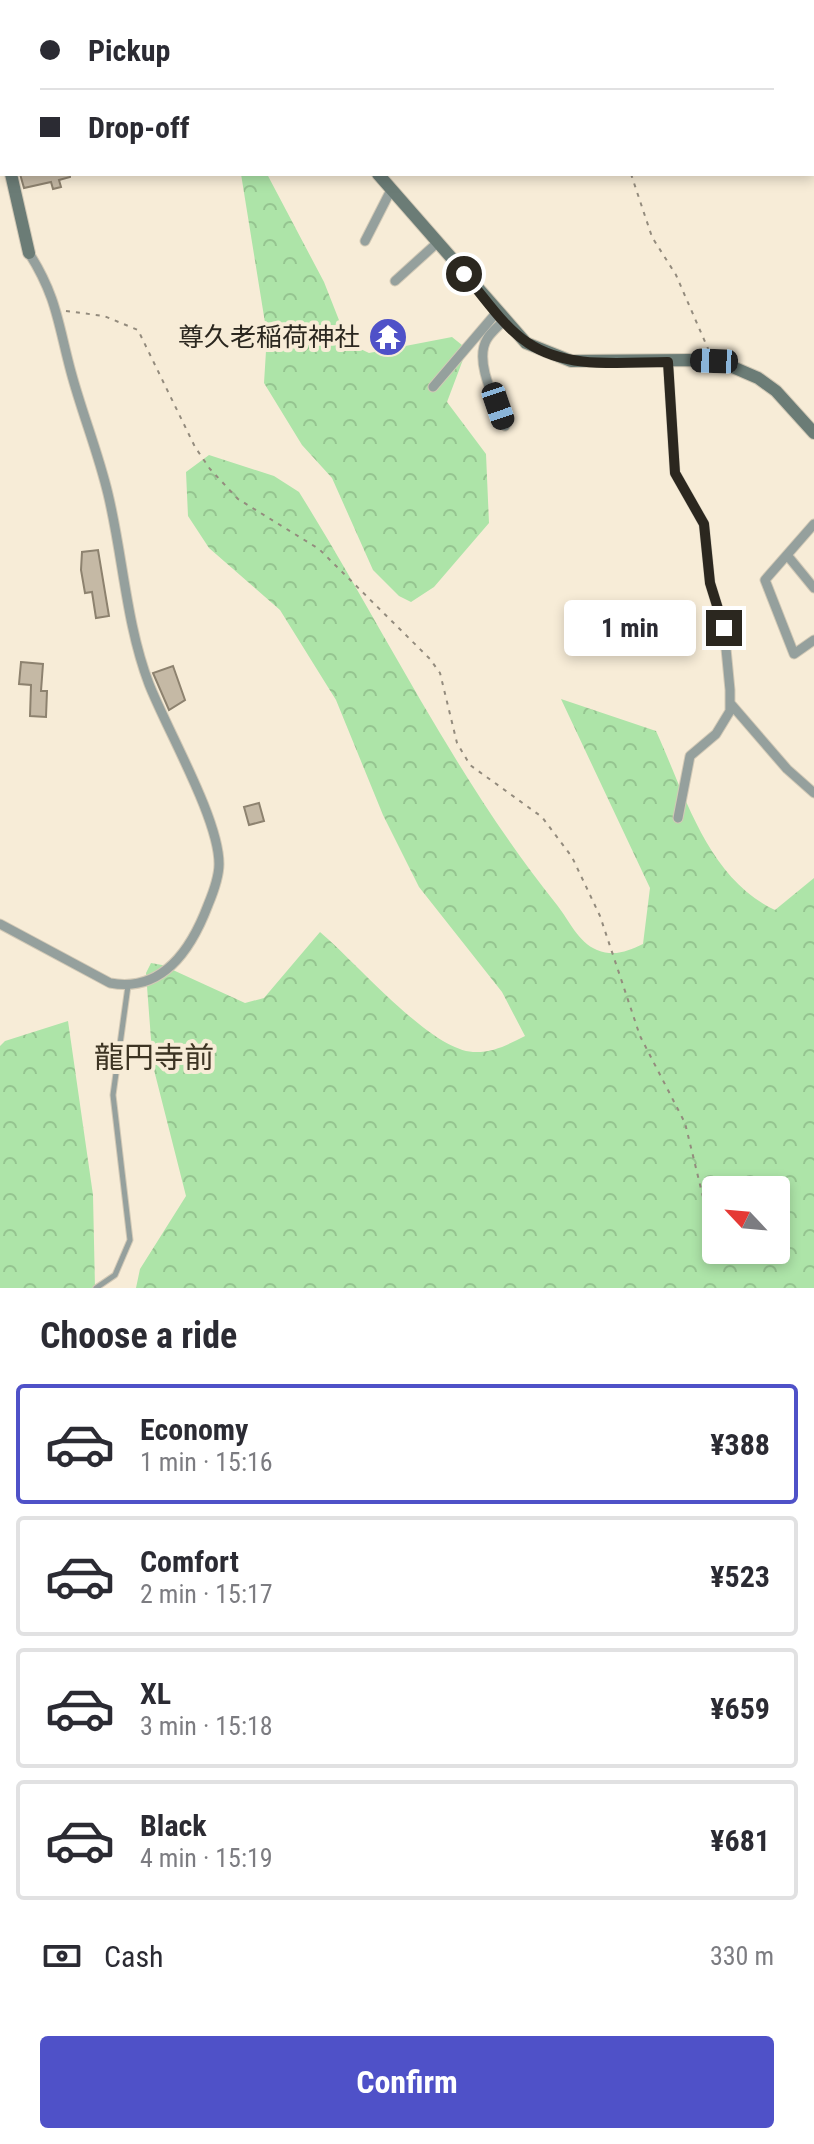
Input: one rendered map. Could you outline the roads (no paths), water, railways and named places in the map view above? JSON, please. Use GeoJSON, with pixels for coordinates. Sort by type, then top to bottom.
{"type":"FeatureCollection","features":[{"type":"Feature","properties":{"kind":"street"},"geometry":{"type":"LineString","coordinates":[[0,924],[89,974],[128,986],[159,976],[183,954],[205,914],[220,863],[205,809],[148,680],[109,496],[71,370],[58,308],[29,253],[11,176]]}},
{"type":"Feature","properties":{"kind":"street"},"geometry":{"type":"LineString","coordinates":[[380,176],[526,343],[571,361],[714,361],[758,378],[814,433]]}},
{"type":"Feature","properties":{"kind":"street"},"geometry":{"type":"LineString","coordinates":[[365,241],[391,190]]}},
{"type":"Feature","properties":{"kind":"street"},"geometry":{"type":"LineString","coordinates":[[395,281],[437,243]]}},
{"type":"Feature","properties":{"kind":"street"},"geometry":{"type":"LineString","coordinates":[[433,387],[501,316]]}},
{"type":"Feature","properties":{"kind":"street"},"geometry":{"type":"LineString","coordinates":[[501,316],[483,351],[484,365],[505,426]]}},
{"type":"Feature","properties":{"kind":"street"},"geometry":{"type":"LineString","coordinates":[[668,362],[675,473],[704,524],[710,583],[724,628],[730,703],[730,711],[716,734],[690,756],[678,818]]}},
{"type":"Feature","properties":{"kind":"street"},"geometry":{"type":"LineString","coordinates":[[814,524],[765,580],[794,654],[814,640]]}},
{"type":"Feature","properties":{"kind":"street"},"geometry":{"type":"LineString","coordinates":[[787,555],[814,588]]}},
{"type":"Feature","properties":{"kind":"street"},"geometry":{"type":"LineString","coordinates":[[730,703],[787,769],[814,793]]}},
{"type":"Feature","properties":{"kind":"lane"},"geometry":{"type":"LineString","coordinates":[[96,1288],[115,1275],[130,1240],[113,1095],[128,986]]}},
{"type":"Feature","properties":{"kind":"place","name":"尊久老稲荷神社"},"geometry":{"type":"Point","coordinates":[388,337]}},
{"type":"Feature","properties":{"kind":"district","name":"龍円寺前"},"geometry":{"type":"Point","coordinates":[154,1057]}}]}
